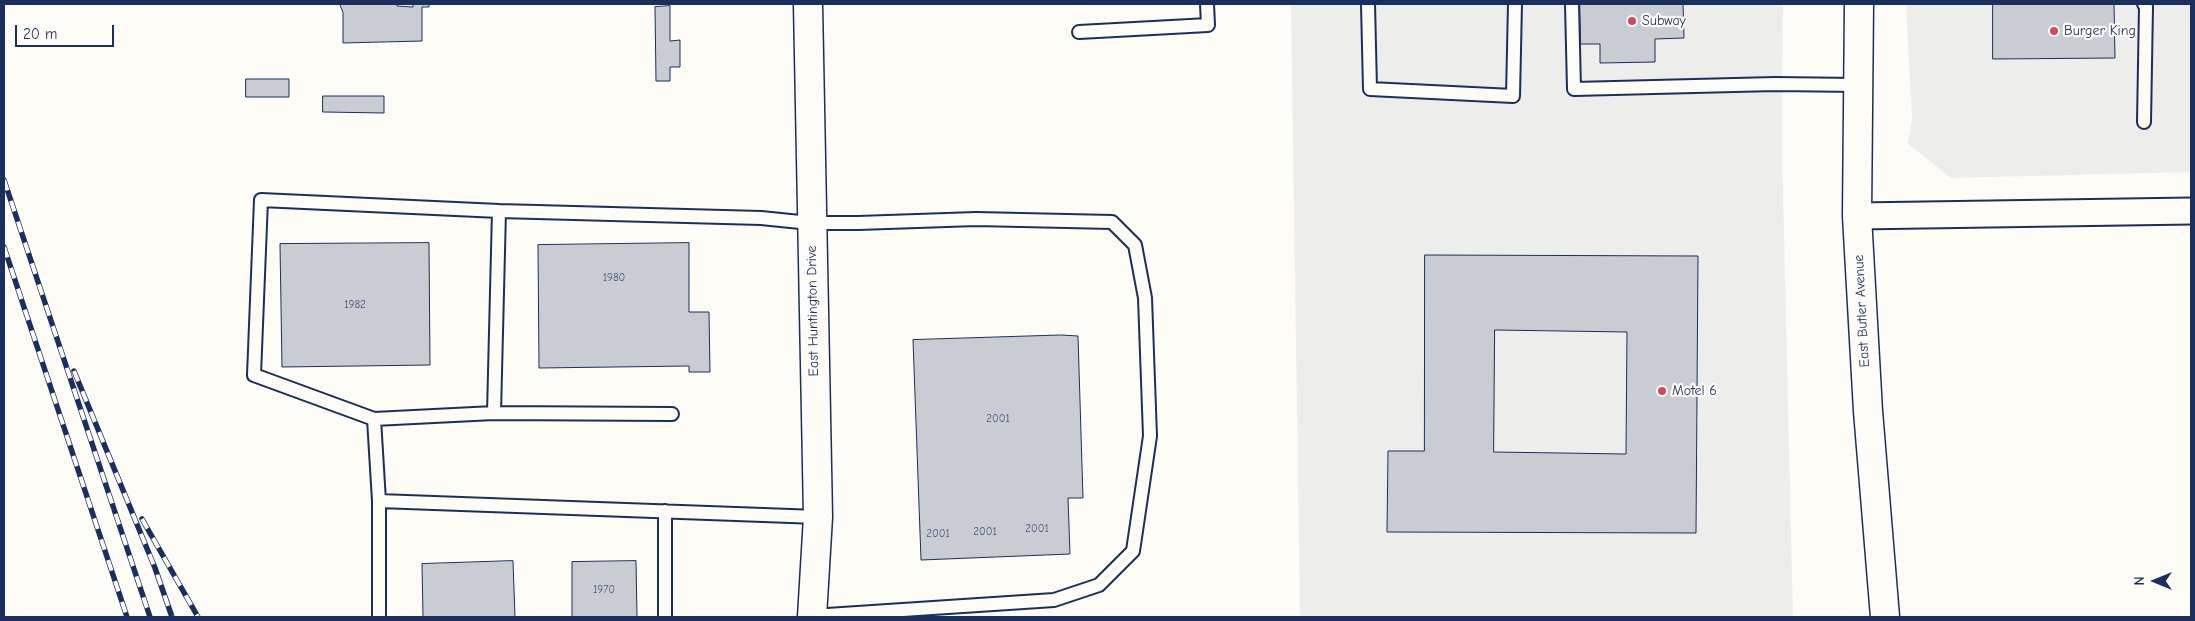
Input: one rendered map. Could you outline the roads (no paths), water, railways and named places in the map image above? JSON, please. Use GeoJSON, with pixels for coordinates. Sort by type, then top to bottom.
{"type":"FeatureCollection","features":[{"type":"Feature","properties":{"kind":"street","name":"East Huntington Drive"},"geometry":{"type":"LineString","coordinates":[[808,4],[810,223],[818,517],[812,616]]}},
{"type":"Feature","properties":{"kind":"street","name":"East Butler Avenue"},"geometry":{"type":"LineString","coordinates":[[1859,4],[1857,216],[1868,411],[1885,617]]}},
{"type":"Feature","properties":{"kind":"street"},"geometry":{"type":"LineString","coordinates":[[1857,216],[2191,211]]}},
{"type":"Feature","properties":{"kind":"lane"},"geometry":{"type":"LineString","coordinates":[[1079,32],[1208,25],[1207,4]]}},
{"type":"Feature","properties":{"kind":"lane"},"geometry":{"type":"LineString","coordinates":[[1368,4],[1370,89],[1513,96],[1515,4]]}},
{"type":"Feature","properties":{"kind":"lane"},"geometry":{"type":"LineString","coordinates":[[1572,4],[1574,88],[1776,84],[1858,85]]}},
{"type":"Feature","properties":{"kind":"lane"},"geometry":{"type":"LineString","coordinates":[[2144,4],[2146,7],[2144,122]]}},
{"type":"Feature","properties":{"kind":"lane"},"geometry":{"type":"LineString","coordinates":[[672,414],[494,413],[374,418],[254,375],[261,200],[499,211],[760,218],[810,223],[976,219],[1112,222],[1134,245],[1145,298],[1150,436],[1133,551],[1099,585],[1054,600],[812,616]]}},
{"type":"Feature","properties":{"kind":"lane"},"geometry":{"type":"LineString","coordinates":[[494,413],[499,211]]}},
{"type":"Feature","properties":{"kind":"lane"},"geometry":{"type":"LineString","coordinates":[[374,418],[379,501],[379,617]]}},
{"type":"Feature","properties":{"kind":"lane"},"geometry":{"type":"LineString","coordinates":[[379,501],[818,517]]}},
{"type":"Feature","properties":{"kind":"lane"},"geometry":{"type":"LineString","coordinates":[[665,511],[665,617]]}},
{"type":"Feature","properties":{"kind":"railway"},"geometry":{"type":"LineString","coordinates":[[4,180],[150,617]]}},
{"type":"Feature","properties":{"kind":"railway"},"geometry":{"type":"LineString","coordinates":[[4,247],[127,617]]}},
{"type":"Feature","properties":{"kind":"railway"},"geometry":{"type":"LineString","coordinates":[[74,371],[155,568],[172,617]]}},
{"type":"Feature","properties":{"kind":"railway"},"geometry":{"type":"LineString","coordinates":[[142,519],[198,617]]}},
{"type":"Feature","properties":{"kind":"place","name":"Subway"},"geometry":{"type":"Point","coordinates":[1632,21]}},
{"type":"Feature","properties":{"kind":"place","name":"Burger King"},"geometry":{"type":"Point","coordinates":[2054,31]}},
{"type":"Feature","properties":{"kind":"place","name":"Motel 6"},"geometry":{"type":"Point","coordinates":[1662,391]}}]}
